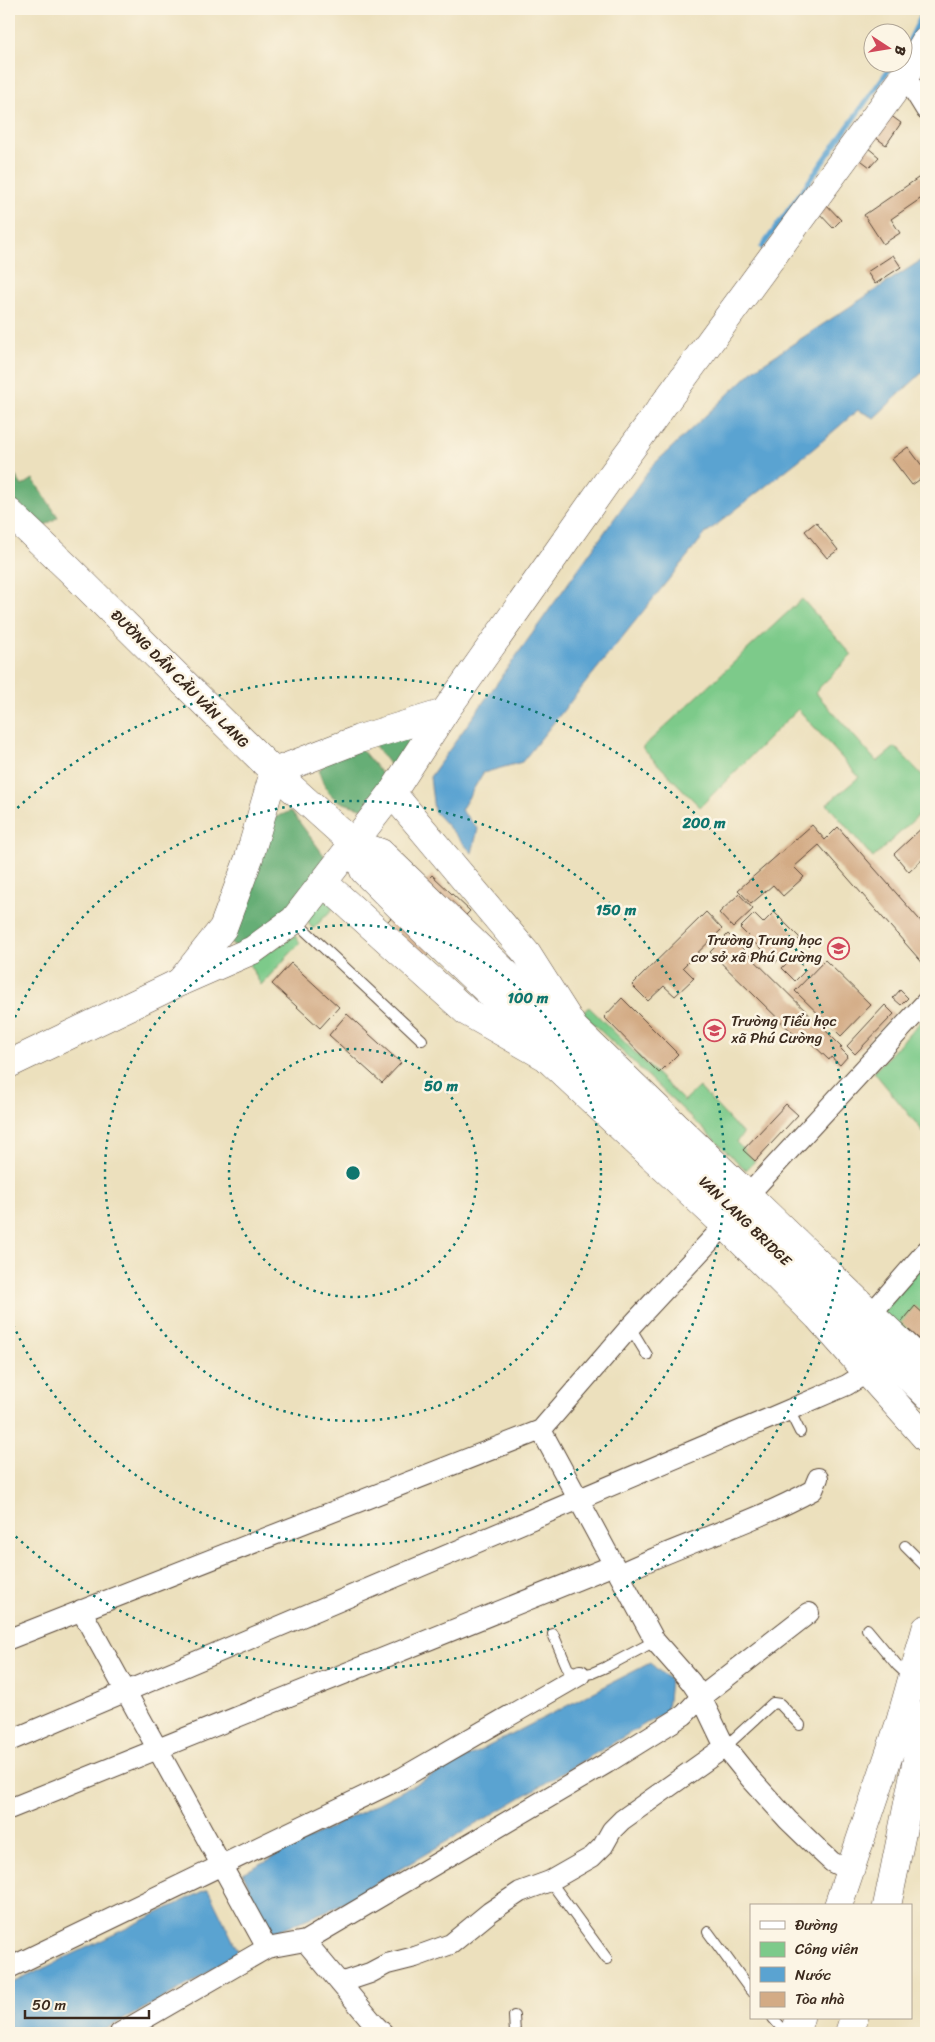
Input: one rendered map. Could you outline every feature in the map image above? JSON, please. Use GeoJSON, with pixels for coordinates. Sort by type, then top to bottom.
{"type":"FeatureCollection","features":[{"type":"Feature","properties":{"kind":"main road"},"geometry":{"type":"LineString","coordinates":[[9,1064],[180,982],[253,950],[294,920],[392,793],[444,713],[609,478],[905,76],[926,40]]}},
{"type":"Feature","properties":{"kind":"main road","name":"ĐƯỜNG DẪN CẦU VĂN LANG"},"geometry":{"type":"LineString","coordinates":[[9,512],[274,772],[353,843]]}},
{"type":"Feature","properties":{"kind":"main road"},"geometry":{"type":"LineString","coordinates":[[180,982],[223,928],[249,858],[274,772],[360,739],[444,713]]}},
{"type":"Feature","properties":{"kind":"main road"},"geometry":{"type":"LineString","coordinates":[[392,793],[527,954],[574,1028],[926,1366]]}},
{"type":"Feature","properties":{"kind":"main road"},"geometry":{"type":"LineString","coordinates":[[353,843],[393,842],[526,970],[564,1048]]}},
{"type":"Feature","properties":{"kind":"main road"},"geometry":{"type":"LineString","coordinates":[[353,843],[364,871],[418,925],[496,999],[564,1048]]}},
{"type":"Feature","properties":{"kind":"main road"},"geometry":{"type":"LineString","coordinates":[[323,882],[467,1012],[546,1057],[725,1225],[818,1317],[926,1438]]}},
{"type":"Feature","properties":{"kind":"main road","name":"VAN LANG BRIDGE"},"geometry":{"type":"LineString","coordinates":[[564,1048],[926,1394]]}},
{"type":"Feature","properties":{"kind":"main road"},"geometry":{"type":"LineString","coordinates":[[839,1904],[912,1680],[926,1629]]}},
{"type":"Feature","properties":{"kind":"main road"},"geometry":{"type":"LineString","coordinates":[[887,1904],[926,1716]]}},
{"type":"Feature","properties":{"kind":"main road"},"geometry":{"type":"LineString","coordinates":[[895,1904],[926,1811]]}},
{"type":"Feature","properties":{"kind":"main road"},"geometry":{"type":"LineString","coordinates":[[795,2033],[799,2020]]}},
{"type":"Feature","properties":{"kind":"main road"},"geometry":{"type":"LineString","coordinates":[[849,2033],[853,2020]]}},
{"type":"Feature","properties":{"kind":"street"},"geometry":{"type":"LineString","coordinates":[[905,76],[926,110]]}},
{"type":"Feature","properties":{"kind":"street"},"geometry":{"type":"LineString","coordinates":[[748,1195],[926,1002]]}},
{"type":"Feature","properties":{"kind":"street"},"geometry":{"type":"LineString","coordinates":[[9,1639],[541,1430],[630,1327],[725,1225]]}},
{"type":"Feature","properties":{"kind":"street"},"geometry":{"type":"LineString","coordinates":[[871,1314],[926,1250]]}},
{"type":"Feature","properties":{"kind":"street"},"geometry":{"type":"LineString","coordinates":[[9,1741],[789,1410],[847,1385],[868,1372]]}},
{"type":"Feature","properties":{"kind":"street"},"geometry":{"type":"LineString","coordinates":[[541,1430],[655,1641],[691,1682],[725,1747],[788,1820],[832,1862],[850,1871]]}},
{"type":"Feature","properties":{"kind":"street"},"geometry":{"type":"LineString","coordinates":[[9,1809],[156,1749],[749,1520],[813,1490],[818,1478]]}},
{"type":"Feature","properties":{"kind":"street"},"geometry":{"type":"LineString","coordinates":[[81,1610],[267,1948]]}},
{"type":"Feature","properties":{"kind":"street"},"geometry":{"type":"LineString","coordinates":[[120,2033],[267,1948],[305,1941],[615,1758],[684,1715],[701,1698],[809,1613]]}},
{"type":"Feature","properties":{"kind":"street"},"geometry":{"type":"LineString","coordinates":[[9,1968],[220,1864],[402,1778],[580,1676]]}},
{"type":"Feature","properties":{"kind":"street"},"geometry":{"type":"LineString","coordinates":[[340,1983],[370,1973],[387,1964],[415,1957],[451,1944],[490,1912],[520,1892],[550,1881],[592,1857],[604,1846],[612,1830],[622,1820],[725,1747]]}},
{"type":"Feature","properties":{"kind":"street"},"geometry":{"type":"LineString","coordinates":[[305,1941],[340,1983],[374,2030]]}},
{"type":"Feature","properties":{"kind":"lane"},"geometry":{"type":"LineString","coordinates":[[294,920],[422,1040]]}},
{"type":"Feature","properties":{"kind":"lane"},"geometry":{"type":"LineString","coordinates":[[630,1327],[648,1355]]}},
{"type":"Feature","properties":{"kind":"lane"},"geometry":{"type":"LineString","coordinates":[[789,1410],[800,1432]]}},
{"type":"Feature","properties":{"kind":"lane"},"geometry":{"type":"LineString","coordinates":[[905,1546],[926,1567]]}},
{"type":"Feature","properties":{"kind":"lane"},"geometry":{"type":"LineString","coordinates":[[867,1628],[897,1665],[912,1680]]}},
{"type":"Feature","properties":{"kind":"lane"},"geometry":{"type":"LineString","coordinates":[[553,1634],[568,1669],[580,1676],[592,1674],[655,1641]]}},
{"type":"Feature","properties":{"kind":"lane"},"geometry":{"type":"LineString","coordinates":[[725,1747],[773,1703],[780,1704],[800,1725]]}},
{"type":"Feature","properties":{"kind":"lane"},"geometry":{"type":"LineString","coordinates":[[550,1881],[607,1959]]}},
{"type":"Feature","properties":{"kind":"lane"},"geometry":{"type":"LineString","coordinates":[[708,1932],[750,1990]]}},
{"type":"Feature","properties":{"kind":"lane"},"geometry":{"type":"LineString","coordinates":[[514,2016],[515,2033]]}},
{"type":"Feature","properties":{"kind":"lane"},"geometry":{"type":"LineString","coordinates":[[775,2020],[786,2033]]}},
{"type":"Feature","properties":{"kind":"green space"},"geometry":{"type":"Polygon","coordinates":[[[9,466],[22,486],[33,479],[58,517],[41,528],[9,497],[9,466]]]}},
{"type":"Feature","properties":{"kind":"green space"},"geometry":{"type":"Polygon","coordinates":[[[802,599],[852,655],[815,692],[877,762],[895,747],[926,779],[926,808],[873,858],[827,804],[859,777],[798,709],[700,807],[642,748],[802,599]]]}},
{"type":"Feature","properties":{"kind":"green space"},"geometry":{"type":"Polygon","coordinates":[[[419,734],[396,773],[373,743],[419,734]]]}},
{"type":"Feature","properties":{"kind":"green space"},"geometry":{"type":"Polygon","coordinates":[[[361,749],[388,781],[368,810],[336,799],[327,789],[319,772],[326,758],[361,749]]]}},
{"type":"Feature","properties":{"kind":"green space"},"geometry":{"type":"Polygon","coordinates":[[[291,811],[326,858],[277,924],[239,949],[230,942],[265,832],[274,818],[291,811]]]}},
{"type":"Feature","properties":{"kind":"green space"},"geometry":{"type":"Polygon","coordinates":[[[317,901],[340,901],[313,929],[309,924],[307,914],[317,901]]]}},
{"type":"Feature","properties":{"kind":"green space"},"geometry":{"type":"Polygon","coordinates":[[[295,936],[300,943],[261,985],[249,964],[295,936]]]}},
{"type":"Feature","properties":{"kind":"green space"},"geometry":{"type":"Polygon","coordinates":[[[589,1007],[684,1101],[699,1087],[743,1134],[736,1142],[755,1161],[746,1170],[582,1013],[589,1007]]]}},
{"type":"Feature","properties":{"kind":"green space"},"geometry":{"type":"Polygon","coordinates":[[[926,1016],[926,1133],[925,1134],[874,1072],[926,1016]]]}},
{"type":"Feature","properties":{"kind":"green space"},"geometry":{"type":"Polygon","coordinates":[[[926,1259],[926,1357],[881,1312],[926,1259]]]}},
{"type":"Feature","properties":{"kind":"water"},"geometry":{"type":"Polygon","coordinates":[[[926,257],[926,369],[874,418],[858,410],[813,449],[706,533],[522,762],[483,773],[461,810],[478,829],[472,853],[434,811],[430,777],[651,467],[756,368],[926,257]]]}},
{"type":"Feature","properties":{"kind":"water"},"geometry":{"type":"Polygon","coordinates":[[[650,1663],[670,1680],[667,1711],[336,1907],[269,1934],[243,1873],[650,1663]]]}},
{"type":"Feature","properties":{"kind":"water"},"geometry":{"type":"Polygon","coordinates":[[[208,1889],[238,1951],[198,1979],[99,2033],[9,2033],[9,1985],[208,1889]]]}},
{"type":"Feature","properties":{"kind":"building"},"geometry":{"type":"Polygon","coordinates":[[[890,115],[901,123],[886,145],[875,137],[890,115]]]}},
{"type":"Feature","properties":{"kind":"building"},"geometry":{"type":"Polygon","coordinates":[[[867,147],[879,157],[870,167],[858,158],[867,147]]]}},
{"type":"Feature","properties":{"kind":"building"},"geometry":{"type":"Polygon","coordinates":[[[921,176],[926,184],[926,195],[891,219],[900,233],[883,244],[864,215],[921,176]]]}},
{"type":"Feature","properties":{"kind":"building"},"geometry":{"type":"Polygon","coordinates":[[[824,202],[841,220],[833,228],[816,210],[824,202]]]}},
{"type":"Feature","properties":{"kind":"building"},"geometry":{"type":"Polygon","coordinates":[[[893,255],[901,267],[875,284],[867,272],[893,255]]]}},
{"type":"Feature","properties":{"kind":"building"},"geometry":{"type":"Polygon","coordinates":[[[908,447],[926,471],[926,475],[912,485],[892,459],[908,447]]]}},
{"type":"Feature","properties":{"kind":"building"},"geometry":{"type":"Polygon","coordinates":[[[816,522],[838,550],[827,558],[805,531],[816,522]]]}},
{"type":"Feature","properties":{"kind":"building"},"geometry":{"type":"Polygon","coordinates":[[[926,824],[926,856],[909,872],[894,854],[926,824]]]}},
{"type":"Feature","properties":{"kind":"building"},"geometry":{"type":"Polygon","coordinates":[[[812,825],[825,840],[838,827],[926,927],[926,967],[819,845],[794,867],[804,877],[783,896],[773,885],[751,904],[738,890],[812,825]]]}},
{"type":"Feature","properties":{"kind":"building"},"geometry":{"type":"Polygon","coordinates":[[[432,875],[470,911],[424,959],[386,923],[432,875]]]}},
{"type":"Feature","properties":{"kind":"building"},"geometry":{"type":"Polygon","coordinates":[[[739,894],[753,909],[733,928],[719,913],[739,894]]]}},
{"type":"Feature","properties":{"kind":"building"},"geometry":{"type":"Polygon","coordinates":[[[706,912],[722,929],[683,967],[694,978],[675,996],[664,986],[648,1001],[632,985],[706,912]]]}},
{"type":"Feature","properties":{"kind":"building"},"geometry":{"type":"Polygon","coordinates":[[[774,912],[800,938],[775,963],[740,928],[754,914],[763,923],[774,912]]]}},
{"type":"Feature","properties":{"kind":"building"},"geometry":{"type":"Polygon","coordinates":[[[728,934],[842,1047],[840,1048],[848,1056],[840,1065],[831,1057],[829,1060],[806,1038],[802,1042],[710,952],[728,934]]]}},
{"type":"Feature","properties":{"kind":"building"},"geometry":{"type":"Polygon","coordinates":[[[793,957],[806,970],[795,981],[782,968],[793,957]]]}},
{"type":"Feature","properties":{"kind":"building"},"geometry":{"type":"Polygon","coordinates":[[[825,960],[871,1005],[841,1036],[795,991],[825,960]]]}},
{"type":"Feature","properties":{"kind":"building"},"geometry":{"type":"Polygon","coordinates":[[[291,963],[339,1007],[320,1028],[272,984],[291,963]]]}},
{"type":"Feature","properties":{"kind":"building"},"geometry":{"type":"Polygon","coordinates":[[[900,990],[908,998],[901,1005],[893,998],[900,990]]]}},
{"type":"Feature","properties":{"kind":"building"},"geometry":{"type":"Polygon","coordinates":[[[622,998],[678,1054],[659,1073],[604,1017],[622,998]]]}},
{"type":"Feature","properties":{"kind":"building"},"geometry":{"type":"Polygon","coordinates":[[[885,1005],[894,1014],[855,1054],[847,1046],[885,1005]]]}},
{"type":"Feature","properties":{"kind":"building"},"geometry":{"type":"Polygon","coordinates":[[[347,1014],[401,1063],[382,1083],[329,1035],[347,1014]]]}},
{"type":"Feature","properties":{"kind":"building"},"geometry":{"type":"Polygon","coordinates":[[[786,1104],[798,1115],[755,1161],[743,1150],[786,1104]]]}},
{"type":"Feature","properties":{"kind":"building"},"geometry":{"type":"Polygon","coordinates":[[[915,1306],[926,1316],[925,1344],[901,1323],[915,1306]]]}},
{"type":"Feature","properties":{"kind":"waterway"},"geometry":{"type":"LineString","coordinates":[[912,35],[925,9]]}},
{"type":"Feature","properties":{"kind":"waterway"},"geometry":{"type":"LineString","coordinates":[[762,247],[887,72]]}},
{"type":"Feature","properties":{"kind":"place","name":"Trường Trung học cơ sở xã Phú Cường"},"geometry":{"type":"Point","coordinates":[838,949]}},
{"type":"Feature","properties":{"kind":"place","name":"Trường Tiểu học xã Phú Cường"},"geometry":{"type":"Point","coordinates":[715,1030]}}]}
